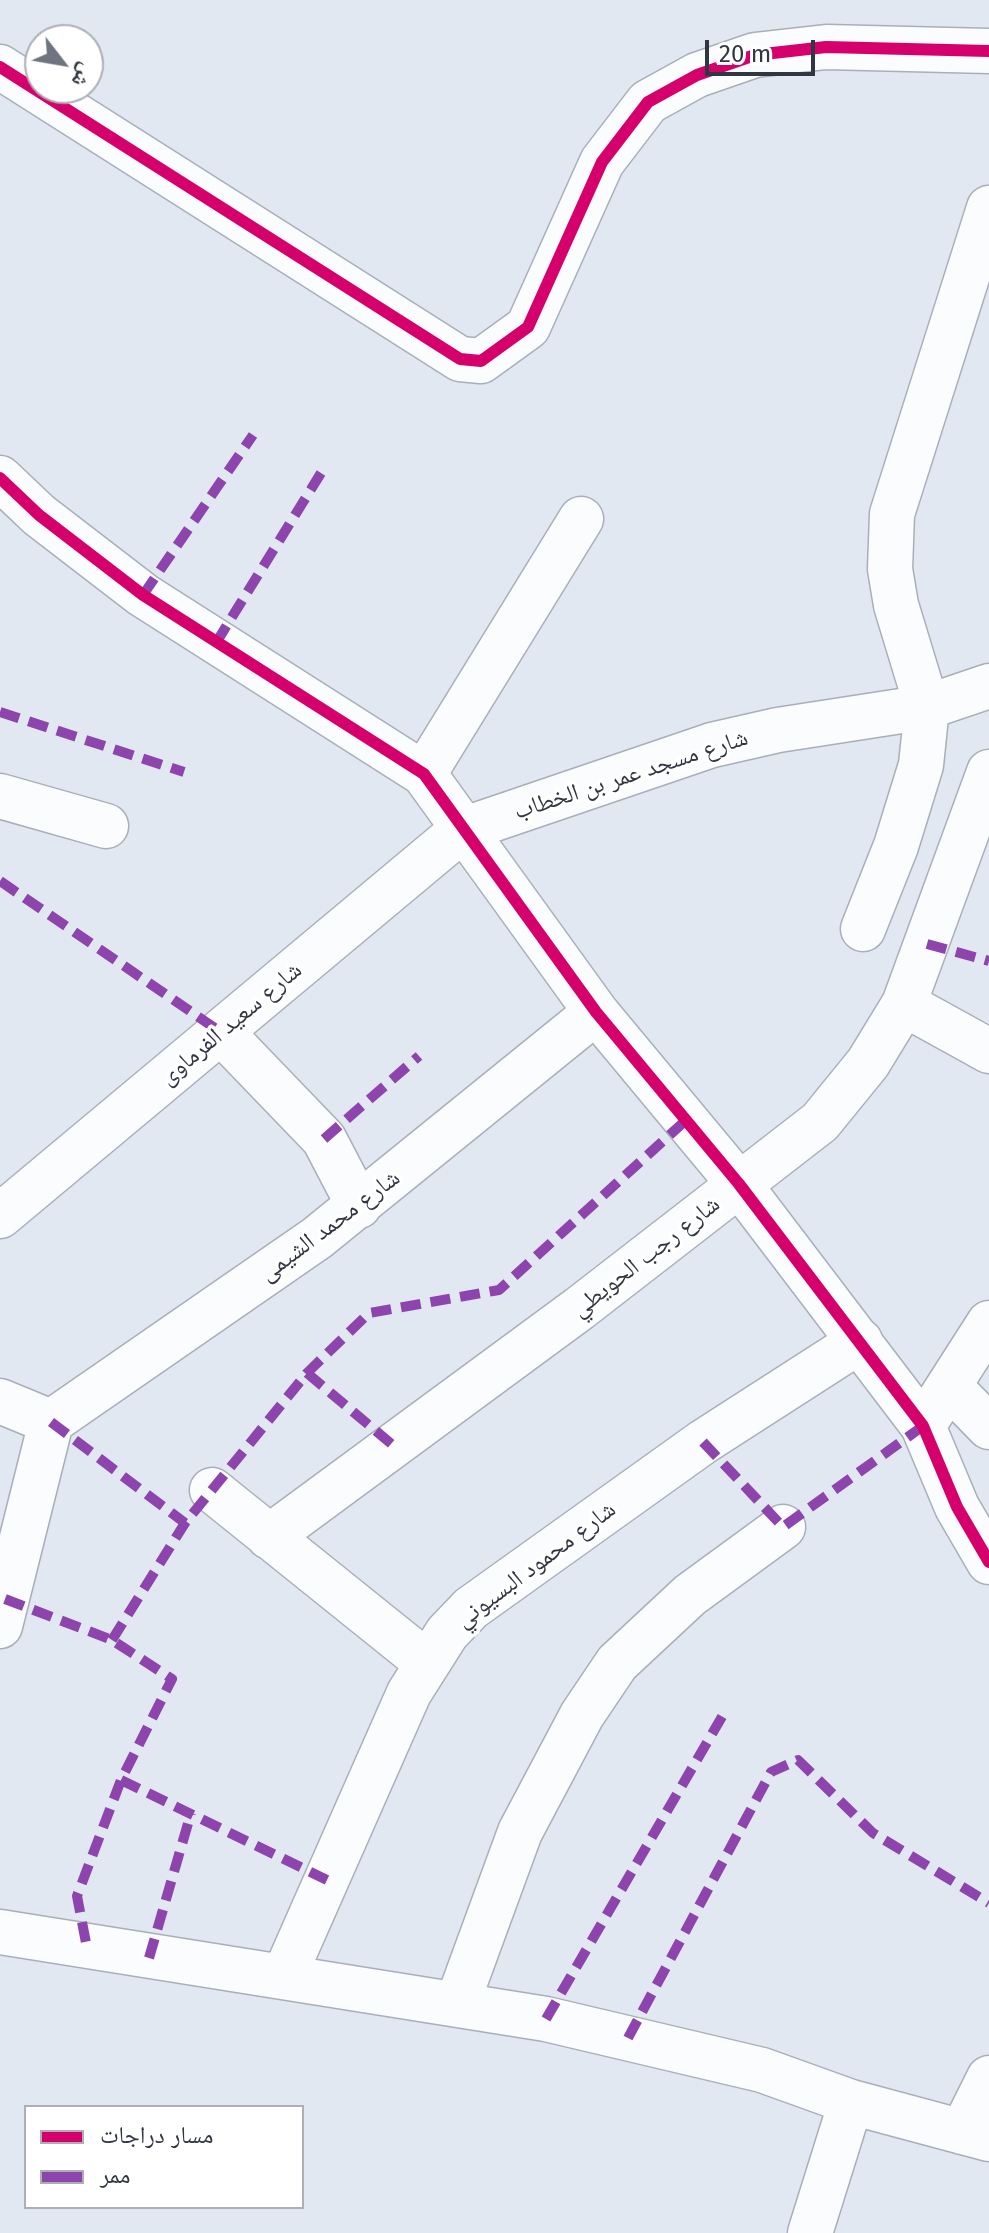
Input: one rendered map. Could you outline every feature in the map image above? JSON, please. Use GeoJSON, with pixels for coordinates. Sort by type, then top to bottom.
{"type":"FeatureCollection","features":[{"type":"Feature","properties":{"kind":"street"},"geometry":{"type":"LineString","coordinates":[[0,67],[460,359],[481,361],[528,327],[602,162],[648,102],[697,75],[755,55],[826,47],[989,51]]}},
{"type":"Feature","properties":{"kind":"street"},"geometry":{"type":"LineString","coordinates":[[863,929],[896,846],[921,765],[927,707],[896,605],[890,569],[892,514],[989,208]]}},
{"type":"Feature","properties":{"kind":"street"},"geometry":{"type":"LineString","coordinates":[[0,478],[39,515],[143,595],[424,774],[596,1012],[739,1184],[923,1426],[957,1507],[989,1562]]}},
{"type":"Feature","properties":{"kind":"street"},"geometry":{"type":"LineString","coordinates":[[424,774],[581,519]]}},
{"type":"Feature","properties":{"kind":"street","name":"شارع مسجد عمر بن الخطاب"},"geometry":{"type":"LineString","coordinates":[[462,830],[712,745],[778,730],[927,707],[989,686]]}},
{"type":"Feature","properties":{"kind":"street","name":"شارع رجب الحويطي"},"geometry":{"type":"LineString","coordinates":[[269,1537],[580,1308],[820,1122],[868,1063],[904,1004],[989,772]]}},
{"type":"Feature","properties":{"kind":"street"},"geometry":{"type":"LineString","coordinates":[[0,796],[106,826]]}},
{"type":"Feature","properties":{"kind":"street","name":"شارع سعيد الفرماوى"},"geometry":{"type":"LineString","coordinates":[[0,1216],[462,830]]}},
{"type":"Feature","properties":{"kind":"street"},"geometry":{"type":"LineString","coordinates":[[904,1004],[989,1051]]}},
{"type":"Feature","properties":{"kind":"street","name":"شارع محمد الشيمى"},"geometry":{"type":"LineString","coordinates":[[51,1422],[274,1270],[359,1206],[596,1012]]}},
{"type":"Feature","properties":{"kind":"street"},"geometry":{"type":"LineString","coordinates":[[222,1033],[324,1139],[359,1206]]}},
{"type":"Feature","properties":{"kind":"street"},"geometry":{"type":"LineString","coordinates":[[923,1426],[989,1323]]}},
{"type":"Feature","properties":{"kind":"street","name":"شارع محمود البسيوني"},"geometry":{"type":"LineString","coordinates":[[285,1974],[409,1693],[426,1662],[471,1608],[703,1442],[860,1341]]}},
{"type":"Feature","properties":{"kind":"street"},"geometry":{"type":"LineString","coordinates":[[950,1387],[989,1427]]}},
{"type":"Feature","properties":{"kind":"street"},"geometry":{"type":"LineString","coordinates":[[0,1401],[51,1422],[0,1626]]}},
{"type":"Feature","properties":{"kind":"street"},"geometry":{"type":"LineString","coordinates":[[212,1490],[426,1662]]}},
{"type":"Feature","properties":{"kind":"street"},"geometry":{"type":"LineString","coordinates":[[457,2004],[520,1832],[575,1727],[599,1689],[617,1663],[690,1595],[783,1527]]}},
{"type":"Feature","properties":{"kind":"street"},"geometry":{"type":"LineString","coordinates":[[0,1932],[149,1958],[285,1974],[546,2019],[762,2070],[851,2102],[975,2135],[989,2078]]}},
{"type":"Feature","properties":{"kind":"street"},"geometry":{"type":"LineString","coordinates":[[810,2233],[851,2102]]}},
{"type":"Feature","properties":{"kind":"marked path"},"geometry":{"type":"LineString","coordinates":[[143,595],[253,435]]}},
{"type":"Feature","properties":{"kind":"marked path"},"geometry":{"type":"LineString","coordinates":[[216,643],[321,473]]}},
{"type":"Feature","properties":{"kind":"marked path"},"geometry":{"type":"LineString","coordinates":[[0,712],[184,772]]}},
{"type":"Feature","properties":{"kind":"marked path"},"geometry":{"type":"LineString","coordinates":[[0,881],[222,1033]]}},
{"type":"Feature","properties":{"kind":"marked path"},"geometry":{"type":"LineString","coordinates":[[927,944],[989,961]]}},
{"type":"Feature","properties":{"kind":"marked path"},"geometry":{"type":"LineString","coordinates":[[324,1139],[419,1056]]}},
{"type":"Feature","properties":{"kind":"marked path"},"geometry":{"type":"LineString","coordinates":[[112,1640],[185,1523],[307,1373],[369,1313],[499,1290],[684,1122]]}},
{"type":"Feature","properties":{"kind":"marked path"},"geometry":{"type":"LineString","coordinates":[[307,1373],[395,1447]]}},
{"type":"Feature","properties":{"kind":"marked path"},"geometry":{"type":"LineString","coordinates":[[51,1422],[185,1523]]}},
{"type":"Feature","properties":{"kind":"marked path"},"geometry":{"type":"LineString","coordinates":[[703,1442],[783,1527],[923,1426]]}},
{"type":"Feature","properties":{"kind":"marked path"},"geometry":{"type":"LineString","coordinates":[[5,1599],[112,1640],[172,1679],[121,1780],[77,1896],[87,1948]]}},
{"type":"Feature","properties":{"kind":"marked path"},"geometry":{"type":"LineString","coordinates":[[546,2019],[723,1715]]}},
{"type":"Feature","properties":{"kind":"marked path"},"geometry":{"type":"LineString","coordinates":[[628,2038],[771,1772],[798,1760],[873,1833],[989,1903]]}},
{"type":"Feature","properties":{"kind":"marked path"},"geometry":{"type":"LineString","coordinates":[[121,1780],[327,1880]]}},
{"type":"Feature","properties":{"kind":"marked path"},"geometry":{"type":"LineString","coordinates":[[149,1958],[191,1813]]}},
{"type":"Feature","properties":{"kind":"cycle path"},"geometry":{"type":"LineString","coordinates":[[0,67],[460,359],[481,361],[528,327],[602,162],[648,102],[697,75],[755,55],[826,47],[989,51]]}},
{"type":"Feature","properties":{"kind":"cycle path"},"geometry":{"type":"LineString","coordinates":[[0,478],[39,515],[143,595],[424,774],[596,1012],[739,1184],[923,1426],[957,1507],[989,1562]]}}]}
